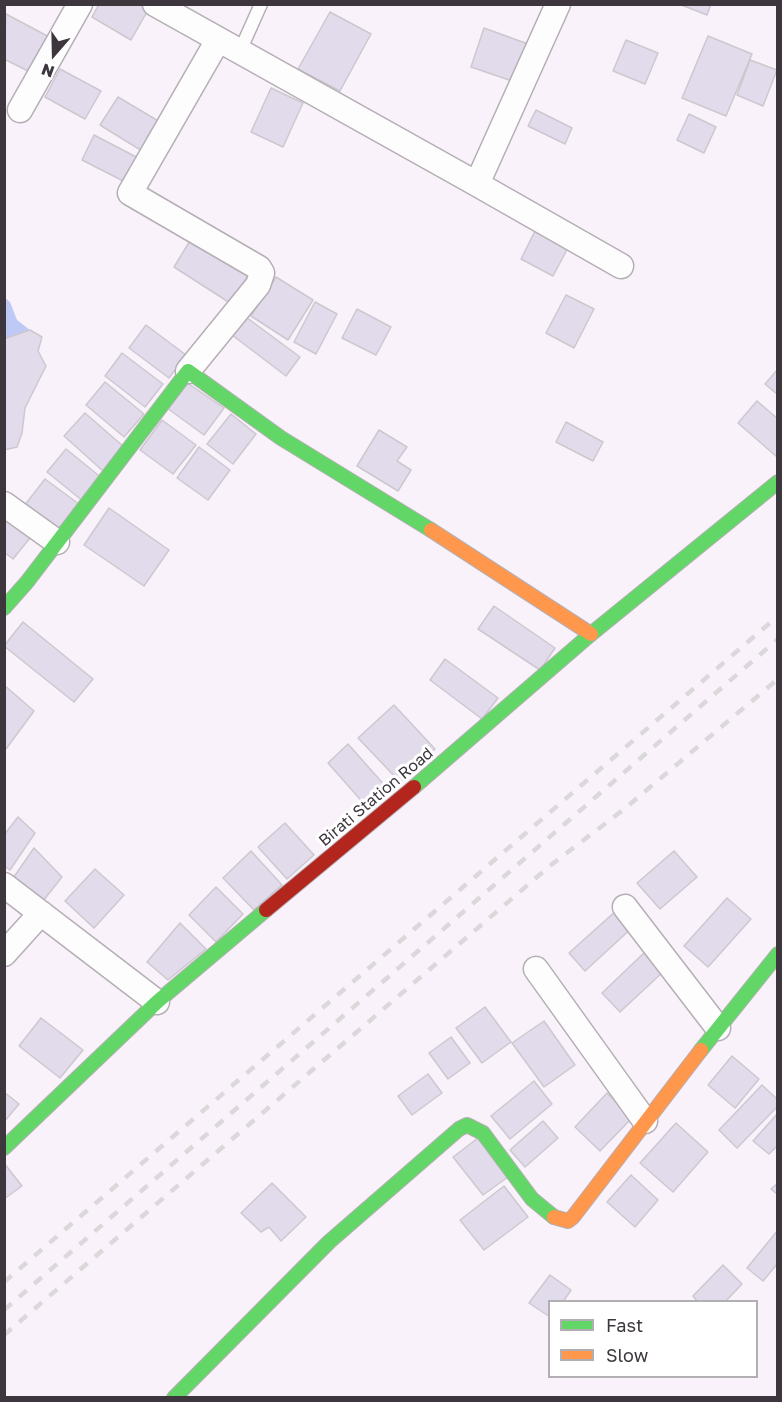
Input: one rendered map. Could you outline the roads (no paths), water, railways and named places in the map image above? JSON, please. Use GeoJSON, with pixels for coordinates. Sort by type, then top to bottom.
{"type":"FeatureCollection","features":[{"type":"Feature","properties":{"kind":"street"},"geometry":{"type":"LineString","coordinates":[[20,110],[80,4]]}},
{"type":"Feature","properties":{"kind":"street"},"geometry":{"type":"LineString","coordinates":[[155,4],[621,266]]}},
{"type":"Feature","properties":{"kind":"street"},"geometry":{"type":"LineString","coordinates":[[477,184],[558,4]]}},
{"type":"Feature","properties":{"kind":"street"},"geometry":{"type":"LineString","coordinates":[[4,608],[188,371],[258,285],[262,273],[258,268],[130,193],[218,40]]}},
{"type":"Feature","properties":{"kind":"street"},"geometry":{"type":"LineString","coordinates":[[188,371],[281,438],[416,519],[591,634]]}},
{"type":"Feature","properties":{"kind":"street","name":"Birati Station Road"},"geometry":{"type":"LineString","coordinates":[[5,1146],[158,1002],[523,695],[591,634],[777,482]]}},
{"type":"Feature","properties":{"kind":"street"},"geometry":{"type":"LineString","coordinates":[[4,504],[57,542]]}},
{"type":"Feature","properties":{"kind":"street"},"geometry":{"type":"LineString","coordinates":[[4,885],[158,1002]]}},
{"type":"Feature","properties":{"kind":"street"},"geometry":{"type":"LineString","coordinates":[[625,907],[718,1028]]}},
{"type":"Feature","properties":{"kind":"street"},"geometry":{"type":"LineString","coordinates":[[4,954],[41,913]]}},
{"type":"Feature","properties":{"kind":"street"},"geometry":{"type":"LineString","coordinates":[[174,1398],[329,1242],[459,1129],[467,1125],[476,1127],[483,1134],[532,1199],[558,1220],[568,1221],[777,954]]}},
{"type":"Feature","properties":{"kind":"street"},"geometry":{"type":"LineString","coordinates":[[536,969],[645,1121]]}},
{"type":"Feature","properties":{"kind":"lane"},"geometry":{"type":"LineString","coordinates":[[240,51],[261,4]]}},
{"type":"Feature","properties":{"kind":"water"},"geometry":{"type":"Polygon","coordinates":[[[4,297],[10,302],[17,320],[30,330],[4,339],[4,297]]]}},
{"type":"Feature","properties":{"kind":"railway"},"geometry":{"type":"LineString","coordinates":[[4,1282],[778,616]]}},
{"type":"Feature","properties":{"kind":"railway"},"geometry":{"type":"LineString","coordinates":[[4,1310],[778,639]]}},
{"type":"Feature","properties":{"kind":"railway"},"geometry":{"type":"LineString","coordinates":[[4,1335],[551,865],[623,810],[778,679]]}}]}
